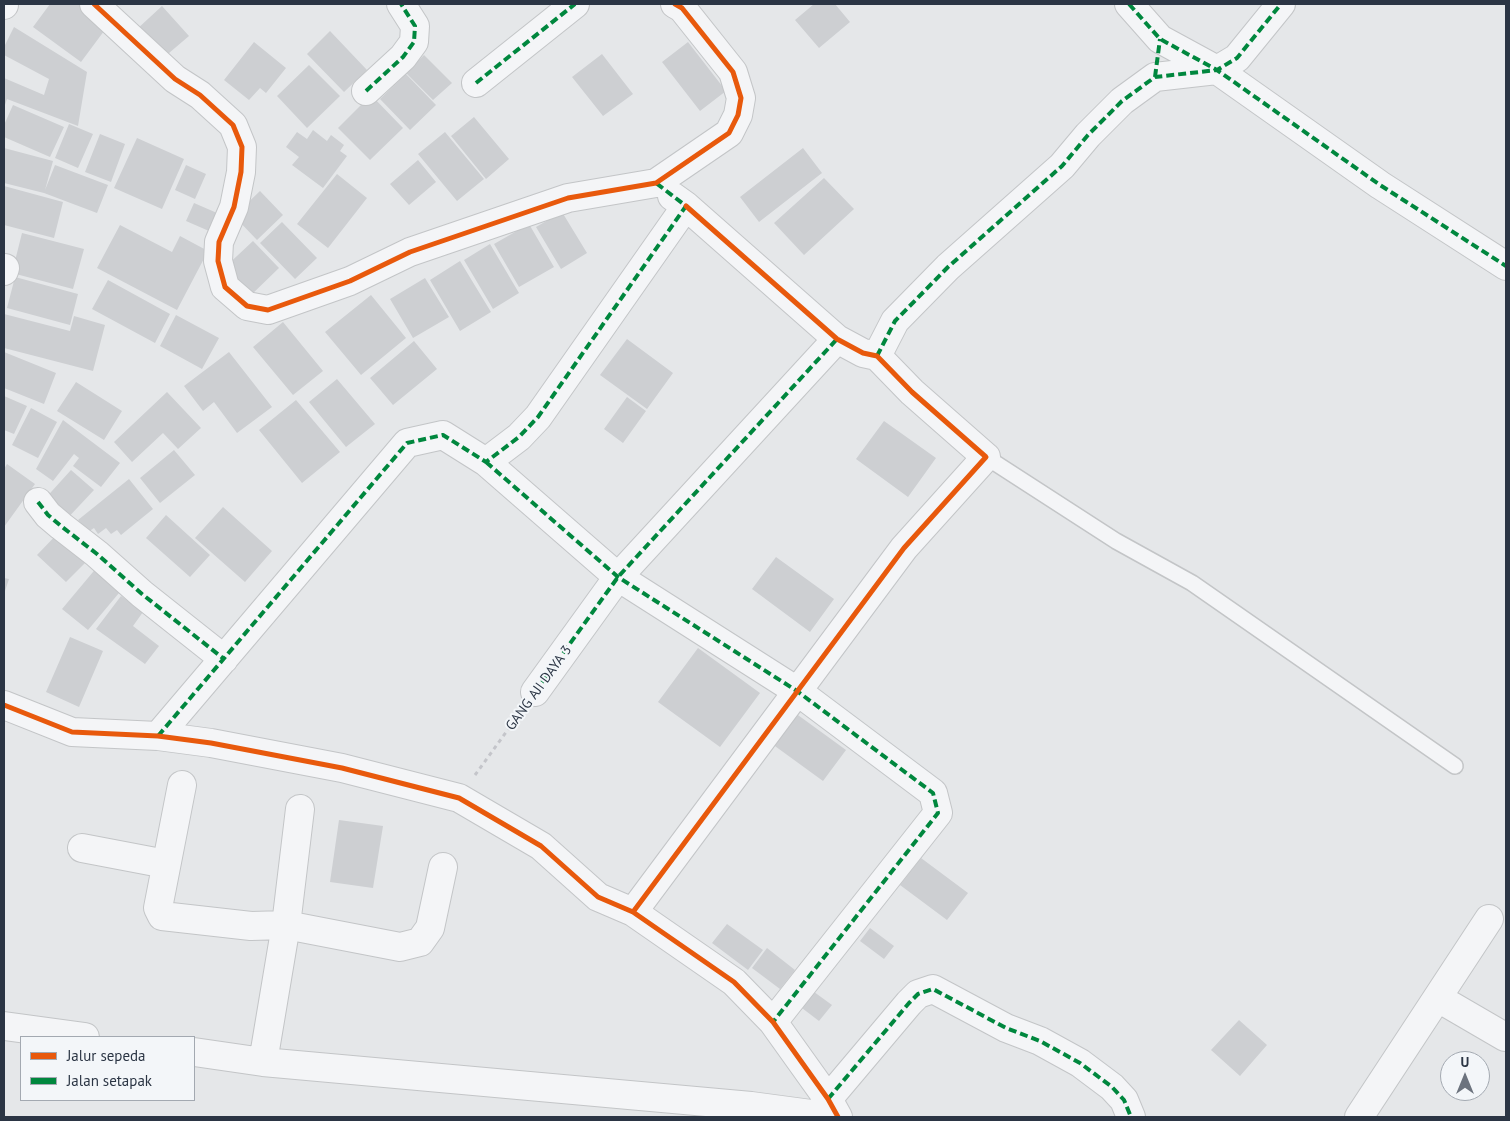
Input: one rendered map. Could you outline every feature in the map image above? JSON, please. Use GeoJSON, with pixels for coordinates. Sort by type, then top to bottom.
{"type":"FeatureCollection","features":[{"type":"Feature","properties":{"kind":"street"},"geometry":{"type":"LineString","coordinates":[[94,4],[175,79],[200,95],[233,125],[242,147],[241,172],[234,207],[218,242],[218,261],[225,286],[247,306],[268,310],[350,281],[410,252],[568,198],[656,183],[729,133],[738,115],[741,98],[733,72],[695,24],[675,4]]}},
{"type":"Feature","properties":{"kind":"street"},"geometry":{"type":"LineString","coordinates":[[366,91],[403,57],[414,42],[415,26],[401,4]]}},
{"type":"Feature","properties":{"kind":"street"},"geometry":{"type":"LineString","coordinates":[[476,83],[576,4]]}},
{"type":"Feature","properties":{"kind":"street"},"geometry":{"type":"LineString","coordinates":[[1129,4],[1160,39],[1217,70],[1380,185],[1506,266]]}},
{"type":"Feature","properties":{"kind":"street"},"geometry":{"type":"LineString","coordinates":[[877,356],[895,321],[948,267],[1062,166],[1088,135],[1122,101],[1155,77],[1217,70],[1237,58],[1281,4]]}},
{"type":"Feature","properties":{"kind":"street"},"geometry":{"type":"LineString","coordinates":[[1155,77],[1160,39]]}},
{"type":"Feature","properties":{"kind":"street"},"geometry":{"type":"LineString","coordinates":[[633,912],[904,548],[986,457],[912,392],[877,356],[862,353],[837,339],[686,206],[656,183]]}},
{"type":"Feature","properties":{"kind":"street"},"geometry":{"type":"LineString","coordinates":[[486,462],[519,437],[538,417],[686,206]]}},
{"type":"Feature","properties":{"kind":"street","name":"GANG AJI DAYA 3"},"geometry":{"type":"LineString","coordinates":[[536,692],[618,577],[837,339]]}},
{"type":"Feature","properties":{"kind":"street"},"geometry":{"type":"LineString","coordinates":[[158,736],[407,443],[443,436],[486,462],[618,577],[797,692],[934,793],[938,813],[773,1022]]}},
{"type":"Feature","properties":{"kind":"street"},"geometry":{"type":"LineString","coordinates":[[38,502],[48,516],[224,659]]}},
{"type":"Feature","properties":{"kind":"street"},"geometry":{"type":"LineString","coordinates":[[4,705],[72,732],[158,736],[211,743],[342,768],[458,798],[541,846],[598,897],[633,912],[734,982],[773,1022],[833,1111]]}},
{"type":"Feature","properties":{"kind":"street"},"geometry":{"type":"LineString","coordinates":[[182,785],[158,908],[162,916],[251,926],[286,925],[400,947],[420,942],[430,928],[443,867]]}},
{"type":"Feature","properties":{"kind":"street"},"geometry":{"type":"LineString","coordinates":[[263,1062],[286,925],[300,809]]}},
{"type":"Feature","properties":{"kind":"street"},"geometry":{"type":"LineString","coordinates":[[82,848],[166,864]]}},
{"type":"Feature","properties":{"kind":"street"},"geometry":{"type":"LineString","coordinates":[[1360,1117],[1490,920]]}},
{"type":"Feature","properties":{"kind":"street"},"geometry":{"type":"LineString","coordinates":[[833,1111],[909,1003],[918,994],[934,989],[1006,1028],[1040,1041],[1080,1063],[1112,1087],[1124,1100],[1131,1117]]}},
{"type":"Feature","properties":{"kind":"street"},"geometry":{"type":"LineString","coordinates":[[1438,998],[1505,1037]]}},
{"type":"Feature","properties":{"kind":"street"},"geometry":{"type":"LineString","coordinates":[[4,1026],[79,1036]]}},
{"type":"Feature","properties":{"kind":"street"},"geometry":{"type":"LineString","coordinates":[[195,1052],[263,1062],[751,1112],[833,1111]]}},
{"type":"Feature","properties":{"kind":"lane"},"geometry":{"type":"LineString","coordinates":[[986,457],[1116,541],[1192,582],[1455,766]]}},
{"type":"Feature","properties":{"kind":"building"},"geometry":{"type":"Polygon","coordinates":[[[50,4],[84,4],[110,23],[81,62],[33,27],[50,4]]]}},
{"type":"Feature","properties":{"kind":"building"},"geometry":{"type":"Polygon","coordinates":[[[814,4],[835,4],[850,22],[819,48],[795,20],[814,4]]]}},
{"type":"Feature","properties":{"kind":"building"},"geometry":{"type":"Polygon","coordinates":[[[162,6],[189,36],[162,59],[136,30],[162,6]]]}},
{"type":"Feature","properties":{"kind":"building"},"geometry":{"type":"Polygon","coordinates":[[[14,27],[87,72],[78,126],[7,99],[4,108],[4,78],[44,95],[49,79],[4,55],[4,47],[14,27]]]}},
{"type":"Feature","properties":{"kind":"building"},"geometry":{"type":"Polygon","coordinates":[[[330,31],[367,70],[344,92],[307,54],[330,31]]]}},
{"type":"Feature","properties":{"kind":"building"},"geometry":{"type":"Polygon","coordinates":[[[254,42],[286,68],[266,93],[260,88],[249,100],[224,80],[254,42]]]}},
{"type":"Feature","properties":{"kind":"building"},"geometry":{"type":"Polygon","coordinates":[[[688,42],[726,91],[700,111],[662,62],[688,42]]]}},
{"type":"Feature","properties":{"kind":"building"},"geometry":{"type":"Polygon","coordinates":[[[602,54],[633,94],[603,116],[572,77],[602,54]]]}},
{"type":"Feature","properties":{"kind":"building"},"geometry":{"type":"Polygon","coordinates":[[[424,55],[452,83],[433,100],[406,73],[424,55]]]}},
{"type":"Feature","properties":{"kind":"building"},"geometry":{"type":"Polygon","coordinates":[[[309,65],[340,96],[307,128],[277,96],[309,65]]]}},
{"type":"Feature","properties":{"kind":"building"},"geometry":{"type":"Polygon","coordinates":[[[406,74],[436,105],[410,130],[380,99],[406,74]]]}},
{"type":"Feature","properties":{"kind":"building"},"geometry":{"type":"Polygon","coordinates":[[[371,95],[403,128],[370,160],[338,128],[371,95]]]}},
{"type":"Feature","properties":{"kind":"building"},"geometry":{"type":"Polygon","coordinates":[[[13,105],[64,127],[50,157],[4,137],[4,125],[13,105]]]}},
{"type":"Feature","properties":{"kind":"building"},"geometry":{"type":"Polygon","coordinates":[[[474,117],[509,159],[486,179],[451,136],[474,117]]]}},
{"type":"Feature","properties":{"kind":"building"},"geometry":{"type":"Polygon","coordinates":[[[69,124],[93,134],[78,168],[55,158],[69,124]]]}},
{"type":"Feature","properties":{"kind":"building"},"geometry":{"type":"Polygon","coordinates":[[[313,130],[327,141],[331,135],[344,145],[340,151],[347,156],[323,188],[292,165],[299,157],[286,147],[297,132],[307,139],[313,130]]]}},
{"type":"Feature","properties":{"kind":"building"},"geometry":{"type":"Polygon","coordinates":[[[445,132],[484,179],[457,201],[418,154],[445,132]]]}},
{"type":"Feature","properties":{"kind":"building"},"geometry":{"type":"Polygon","coordinates":[[[100,134],[125,144],[111,182],[85,172],[100,134]]]}},
{"type":"Feature","properties":{"kind":"building"},"geometry":{"type":"Polygon","coordinates":[[[137,138],[184,159],[162,209],[114,188],[137,138]]]}},
{"type":"Feature","properties":{"kind":"building"},"geometry":{"type":"Polygon","coordinates":[[[4,148],[53,161],[45,190],[55,165],[108,185],[97,213],[44,193],[4,183],[4,148]]]}},
{"type":"Feature","properties":{"kind":"building"},"geometry":{"type":"Polygon","coordinates":[[[803,148],[822,173],[759,222],[740,197],[803,148]]]}},
{"type":"Feature","properties":{"kind":"building"},"geometry":{"type":"Polygon","coordinates":[[[418,160],[436,182],[409,205],[390,184],[418,160]]]}},
{"type":"Feature","properties":{"kind":"building"},"geometry":{"type":"Polygon","coordinates":[[[186,165],[206,174],[195,199],[175,190],[186,165]]]}},
{"type":"Feature","properties":{"kind":"building"},"geometry":{"type":"Polygon","coordinates":[[[337,174],[367,198],[328,248],[297,224],[337,174]]]}},
{"type":"Feature","properties":{"kind":"building"},"geometry":{"type":"Polygon","coordinates":[[[824,178],[854,209],[804,255],[774,223],[824,178]]]}},
{"type":"Feature","properties":{"kind":"building"},"geometry":{"type":"Polygon","coordinates":[[[4,186],[63,202],[54,238],[4,225],[4,186]]]}},
{"type":"Feature","properties":{"kind":"building"},"geometry":{"type":"Polygon","coordinates":[[[260,191],[283,215],[257,240],[234,216],[260,191]]]}},
{"type":"Feature","properties":{"kind":"building"},"geometry":{"type":"Polygon","coordinates":[[[194,203],[217,213],[209,231],[186,221],[194,203]]]}},
{"type":"Feature","properties":{"kind":"building"},"geometry":{"type":"Polygon","coordinates":[[[562,212],[587,253],[561,269],[536,227],[562,212]]]}},
{"type":"Feature","properties":{"kind":"building"},"geometry":{"type":"Polygon","coordinates":[[[282,222],[317,258],[295,279],[260,243],[282,222]]]}},
{"type":"Feature","properties":{"kind":"building"},"geometry":{"type":"Polygon","coordinates":[[[529,224],[554,267],[519,287],[494,244],[529,224]]]}},
{"type":"Feature","properties":{"kind":"building"},"geometry":{"type":"Polygon","coordinates":[[[120,225],[172,252],[180,236],[208,251],[177,310],[97,268],[120,225]]]}},
{"type":"Feature","properties":{"kind":"building"},"geometry":{"type":"Polygon","coordinates":[[[22,233],[84,249],[73,289],[12,273],[22,233]]]}},
{"type":"Feature","properties":{"kind":"building"},"geometry":{"type":"Polygon","coordinates":[[[253,241],[279,268],[248,298],[222,270],[253,241]]]}},
{"type":"Feature","properties":{"kind":"building"},"geometry":{"type":"Polygon","coordinates":[[[490,244],[519,293],[493,309],[464,260],[490,244]]]}},
{"type":"Feature","properties":{"kind":"building"},"geometry":{"type":"Polygon","coordinates":[[[460,261],[491,312],[460,331],[430,280],[460,261]]]}},
{"type":"Feature","properties":{"kind":"building"},"geometry":{"type":"Polygon","coordinates":[[[15,277],[78,294],[70,325],[7,308],[15,277]]]}},
{"type":"Feature","properties":{"kind":"building"},"geometry":{"type":"Polygon","coordinates":[[[425,278],[449,317],[413,338],[390,299],[425,278]]]}},
{"type":"Feature","properties":{"kind":"building"},"geometry":{"type":"Polygon","coordinates":[[[108,280],[170,314],[155,343],[92,309],[108,280]]]}},
{"type":"Feature","properties":{"kind":"building"},"geometry":{"type":"Polygon","coordinates":[[[371,295],[406,338],[361,375],[325,332],[371,295]]]}},
{"type":"Feature","properties":{"kind":"building"},"geometry":{"type":"Polygon","coordinates":[[[4,314],[70,331],[74,316],[105,325],[93,371],[4,348],[4,314]]]}},
{"type":"Feature","properties":{"kind":"building"},"geometry":{"type":"Polygon","coordinates":[[[176,315],[219,338],[202,369],[160,346],[176,315]]]}},
{"type":"Feature","properties":{"kind":"building"},"geometry":{"type":"Polygon","coordinates":[[[283,322],[323,371],[293,395],[253,347],[283,322]]]}},
{"type":"Feature","properties":{"kind":"building"},"geometry":{"type":"Polygon","coordinates":[[[627,339],[673,373],[647,409],[600,375],[627,339]]]}},
{"type":"Feature","properties":{"kind":"building"},"geometry":{"type":"Polygon","coordinates":[[[414,341],[437,369],[393,405],[370,378],[414,341]]]}},
{"type":"Feature","properties":{"kind":"building"},"geometry":{"type":"Polygon","coordinates":[[[4,352],[56,373],[44,404],[4,388],[4,352]]]}},
{"type":"Feature","properties":{"kind":"building"},"geometry":{"type":"Polygon","coordinates":[[[229,352],[272,407],[237,433],[214,402],[203,411],[184,386],[229,352]]]}},
{"type":"Feature","properties":{"kind":"building"},"geometry":{"type":"Polygon","coordinates":[[[337,379],[375,424],[346,447],[309,402],[337,379]]]}},
{"type":"Feature","properties":{"kind":"building"},"geometry":{"type":"Polygon","coordinates":[[[76,382],[122,411],[104,440],[57,411],[76,382]]]}},
{"type":"Feature","properties":{"kind":"building"},"geometry":{"type":"Polygon","coordinates":[[[167,392],[201,428],[178,449],[163,433],[132,462],[114,442],[167,392]]]}},
{"type":"Feature","properties":{"kind":"building"},"geometry":{"type":"Polygon","coordinates":[[[4,396],[27,406],[14,434],[4,430],[4,396]]]}},
{"type":"Feature","properties":{"kind":"building"},"geometry":{"type":"Polygon","coordinates":[[[627,397],[646,411],[623,443],[604,429],[627,397]]]}},
{"type":"Feature","properties":{"kind":"building"},"geometry":{"type":"Polygon","coordinates":[[[296,400],[340,452],[302,483],[259,430],[296,400]]]}},
{"type":"Feature","properties":{"kind":"building"},"geometry":{"type":"Polygon","coordinates":[[[31,408],[57,422],[38,458],[12,445],[31,408]]]}},
{"type":"Feature","properties":{"kind":"building"},"geometry":{"type":"Polygon","coordinates":[[[63,420],[120,463],[101,487],[73,466],[79,458],[74,454],[53,481],[36,469],[63,420]]]}},
{"type":"Feature","properties":{"kind":"building"},"geometry":{"type":"Polygon","coordinates":[[[884,421],[936,458],[908,497],[856,459],[884,421]]]}},
{"type":"Feature","properties":{"kind":"building"},"geometry":{"type":"Polygon","coordinates":[[[174,450],[195,475],[160,503],[140,478],[174,450]]]}},
{"type":"Feature","properties":{"kind":"building"},"geometry":{"type":"Polygon","coordinates":[[[7,464],[35,484],[4,527],[4,469],[7,464]]]}},
{"type":"Feature","properties":{"kind":"building"},"geometry":{"type":"Polygon","coordinates":[[[71,470],[94,490],[64,522],[42,502],[71,470]]]}},
{"type":"Feature","properties":{"kind":"building"},"geometry":{"type":"Polygon","coordinates":[[[129,479],[153,509],[121,535],[117,530],[111,534],[106,528],[98,534],[94,528],[88,532],[78,520],[129,479]]]}},
{"type":"Feature","properties":{"kind":"building"},"geometry":{"type":"Polygon","coordinates":[[[223,507],[272,551],[245,582],[195,538],[223,507]]]}},
{"type":"Feature","properties":{"kind":"building"},"geometry":{"type":"Polygon","coordinates":[[[166,515],[210,555],[190,577],[146,538],[166,515]]]}},
{"type":"Feature","properties":{"kind":"building"},"geometry":{"type":"Polygon","coordinates":[[[61,530],[90,558],[66,582],[37,555],[61,530]]]}},
{"type":"Feature","properties":{"kind":"building"},"geometry":{"type":"Polygon","coordinates":[[[776,557],[834,599],[810,632],[752,589],[776,557]]]}},
{"type":"Feature","properties":{"kind":"building"},"geometry":{"type":"Polygon","coordinates":[[[98,566],[124,587],[88,630],[62,609],[98,566]]]}},
{"type":"Feature","properties":{"kind":"building"},"geometry":{"type":"Polygon","coordinates":[[[4,578],[9,579],[4,594],[4,578]]]}},
{"type":"Feature","properties":{"kind":"building"},"geometry":{"type":"Polygon","coordinates":[[[121,596],[143,612],[133,626],[159,646],[145,664],[96,629],[121,596]]]}},
{"type":"Feature","properties":{"kind":"building"},"geometry":{"type":"Polygon","coordinates":[[[70,637],[103,651],[79,707],[46,692],[70,637]]]}},
{"type":"Feature","properties":{"kind":"building"},"geometry":{"type":"Polygon","coordinates":[[[698,648],[760,693],[720,747],[658,702],[698,648]]]}},
{"type":"Feature","properties":{"kind":"building"},"geometry":{"type":"Polygon","coordinates":[[[791,710],[846,750],[823,781],[768,741],[791,710]]]}},
{"type":"Feature","properties":{"kind":"building"},"geometry":{"type":"Polygon","coordinates":[[[339,820],[383,826],[373,888],[330,882],[339,820]]]}},
{"type":"Feature","properties":{"kind":"building"},"geometry":{"type":"Polygon","coordinates":[[[921,858],[968,893],[947,920],[900,885],[921,858]]]}},
{"type":"Feature","properties":{"kind":"building"},"geometry":{"type":"Polygon","coordinates":[[[727,924],[763,950],[748,970],[712,943],[727,924]]]}},
{"type":"Feature","properties":{"kind":"building"},"geometry":{"type":"Polygon","coordinates":[[[870,928],[894,946],[884,959],[860,941],[870,928]]]}},
{"type":"Feature","properties":{"kind":"building"},"geometry":{"type":"Polygon","coordinates":[[[767,948],[795,970],[780,989],[752,968],[767,948]]]}},
{"type":"Feature","properties":{"kind":"building"},"geometry":{"type":"Polygon","coordinates":[[[810,989],[832,1005],[819,1021],[798,1005],[810,989]]]}},
{"type":"Feature","properties":{"kind":"building"},"geometry":{"type":"Polygon","coordinates":[[[1239,1020],[1267,1045],[1240,1076],[1211,1050],[1239,1020]]]}},
{"type":"Feature","properties":{"kind":"marked path"},"geometry":{"type":"LineString","coordinates":[[366,91],[403,57],[414,42],[415,26],[401,4]]}},
{"type":"Feature","properties":{"kind":"marked path"},"geometry":{"type":"LineString","coordinates":[[476,83],[575,4]]}},
{"type":"Feature","properties":{"kind":"marked path"},"geometry":{"type":"LineString","coordinates":[[1129,4],[1160,39],[1217,70],[1380,185],[1506,266]]}},
{"type":"Feature","properties":{"kind":"marked path"},"geometry":{"type":"LineString","coordinates":[[877,356],[895,321],[948,267],[1062,166],[1088,135],[1122,101],[1155,77],[1217,70],[1237,58],[1281,4]]}},
{"type":"Feature","properties":{"kind":"marked path"},"geometry":{"type":"LineString","coordinates":[[1155,77],[1160,39]]}},
{"type":"Feature","properties":{"kind":"marked path"},"geometry":{"type":"LineString","coordinates":[[158,736],[407,443],[443,435],[486,462],[519,437],[538,417],[686,206],[656,183]]}},
{"type":"Feature","properties":{"kind":"marked path"},"geometry":{"type":"LineString","coordinates":[[535,692],[618,577],[837,339]]}},
{"type":"Feature","properties":{"kind":"marked path"},"geometry":{"type":"LineString","coordinates":[[486,462],[618,577],[797,691],[933,793],[938,813],[773,1022]]}},
{"type":"Feature","properties":{"kind":"marked path"},"geometry":{"type":"LineString","coordinates":[[38,502],[48,515],[61,526],[224,659]]}},
{"type":"Feature","properties":{"kind":"marked path"},"geometry":{"type":"LineString","coordinates":[[828,1099],[909,1003],[918,994],[933,989],[1006,1028],[1040,1041],[1080,1063],[1112,1087],[1124,1100],[1131,1117]]}},
{"type":"Feature","properties":{"kind":"cycle path"},"geometry":{"type":"LineString","coordinates":[[94,4],[175,79],[200,95],[233,125],[242,147],[241,172],[234,207],[219,242],[218,261],[225,287],[247,306],[268,310],[350,281],[410,252],[568,198],[656,183],[729,133],[738,115],[741,98],[733,72],[682,8],[675,4]]}},
{"type":"Feature","properties":{"kind":"cycle path"},"geometry":{"type":"LineString","coordinates":[[633,912],[904,548],[986,457],[912,392],[877,356],[863,353],[837,339],[686,206]]}},
{"type":"Feature","properties":{"kind":"cycle path"},"geometry":{"type":"LineString","coordinates":[[4,705],[72,732],[158,736],[211,743],[342,768],[459,798],[541,846],[598,897],[633,912],[734,982],[773,1022],[828,1099],[838,1117]]}}]}
